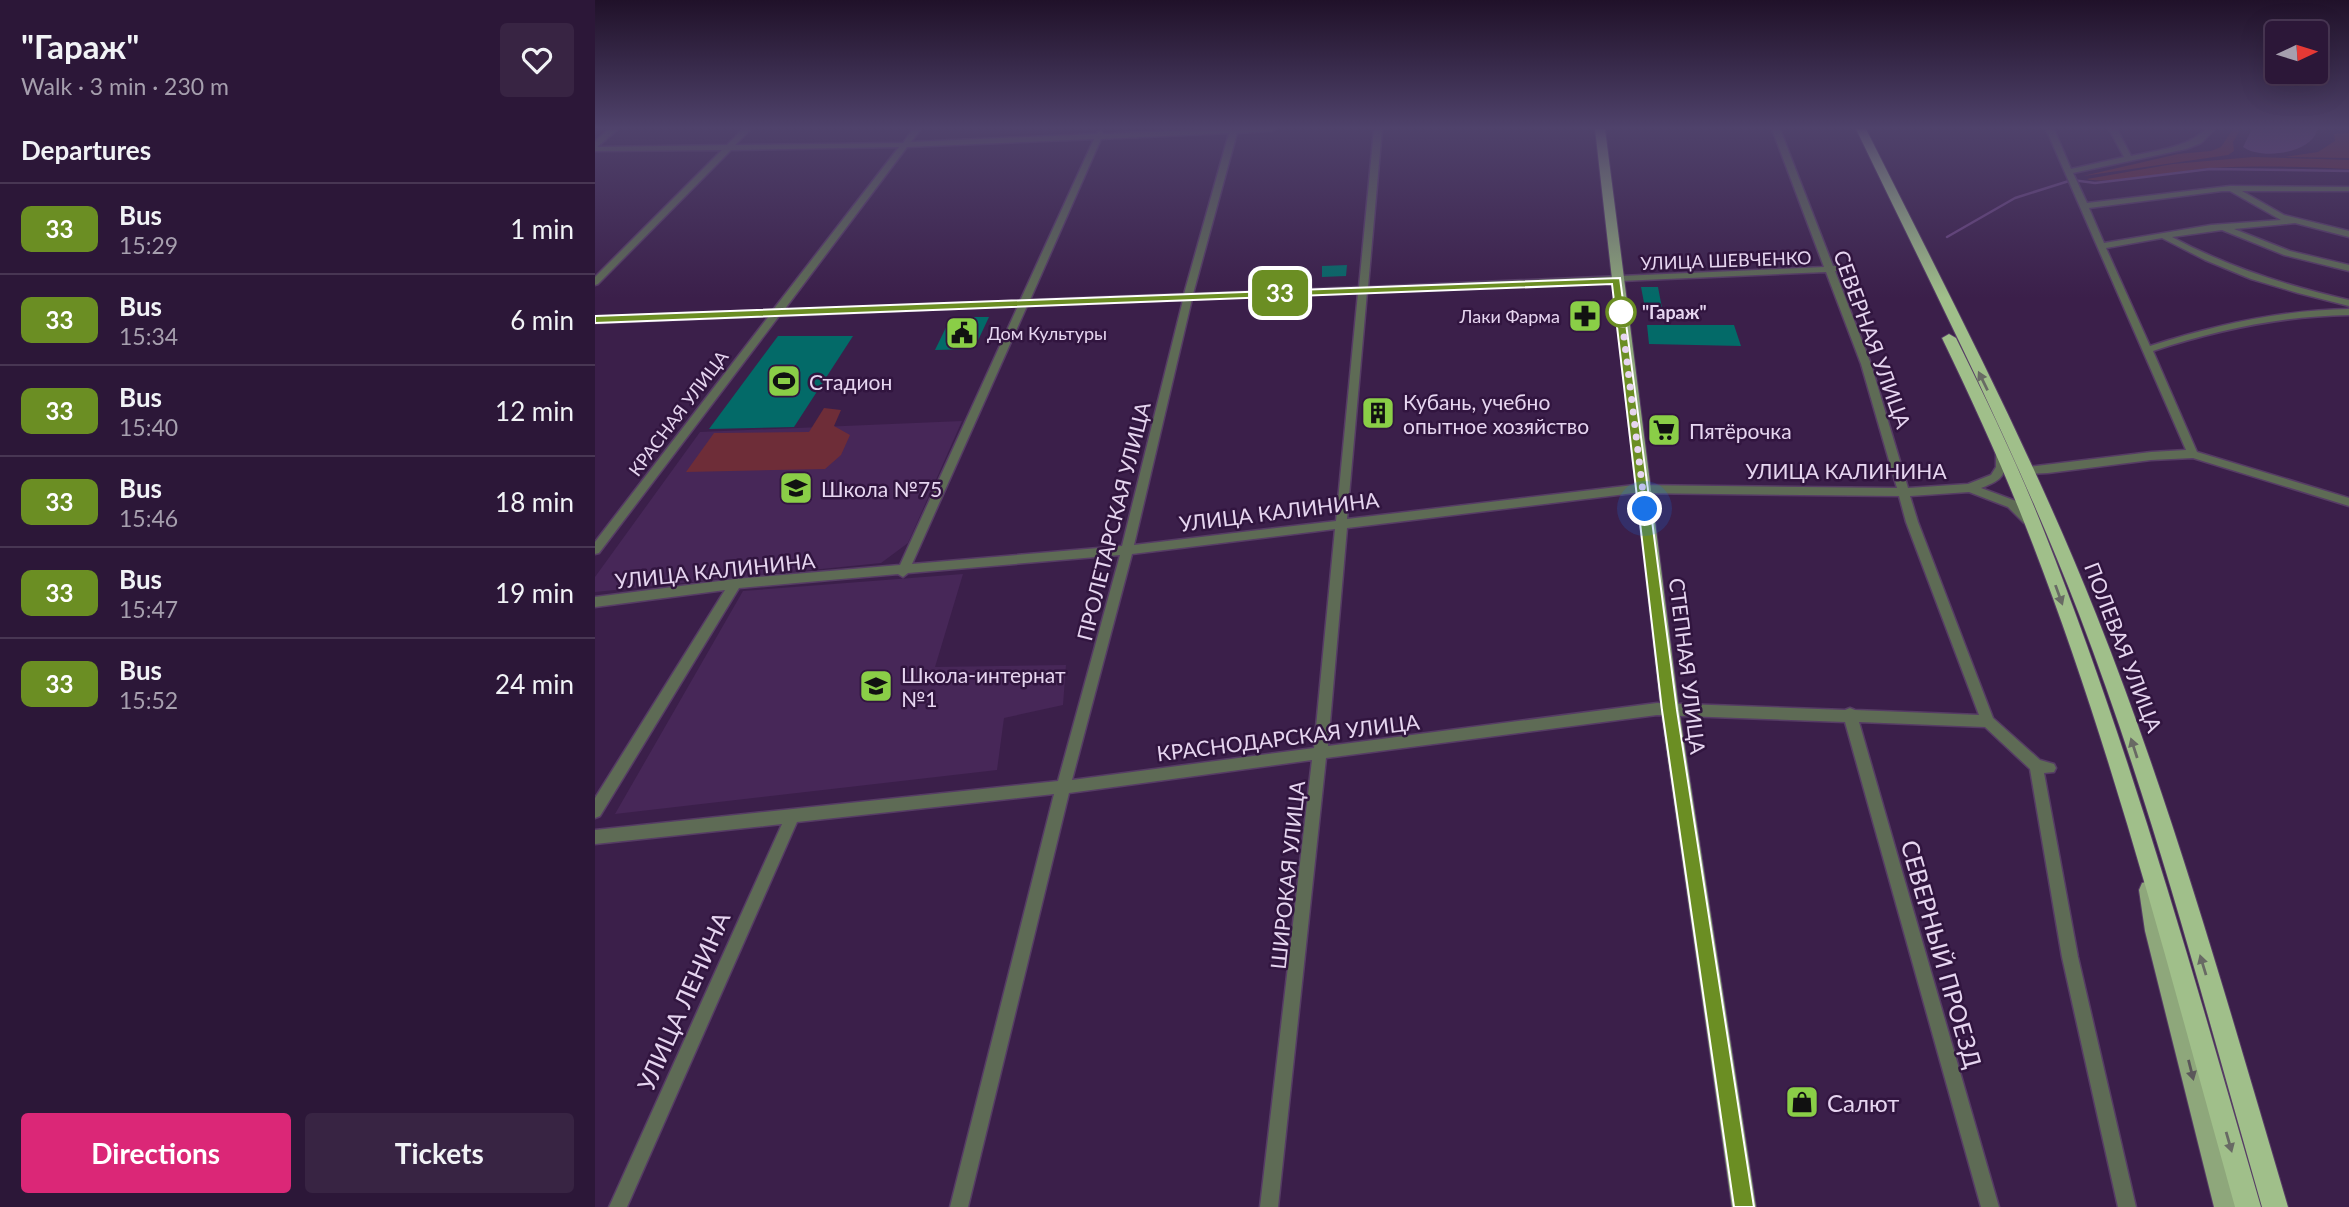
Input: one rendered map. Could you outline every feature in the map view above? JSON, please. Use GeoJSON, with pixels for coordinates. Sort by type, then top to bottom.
{"type":"FeatureCollection","features":[{"type":"Feature","properties":{"kind":"highway","name":"ПОЛЕВАЯ УЛИЦА"},"geometry":{"type":"LineString","coordinates":[[1878,185],[2001,446],[2102,713],[2141,835],[2248,1207]]}},
{"type":"Feature","properties":{"kind":"highway","name":"ПОЛЕВАЯ УЛИЦА"},"geometry":{"type":"LineString","coordinates":[[1888,185],[2027,471],[2113,683],[2179,885],[2276,1207]]}},
{"type":"Feature","properties":{"kind":"main road","name":"СТЕПНАЯ УЛИЦА"},"geometry":{"type":"LineString","coordinates":[[1606,185],[1670,710],[1744,1207]]}},
{"type":"Feature","properties":{"kind":"main road"},"geometry":{"type":"LineString","coordinates":[[2141,835],[2155,930],[2226,1207]]}},
{"type":"Feature","properties":{"kind":"street"},"geometry":{"type":"LineString","coordinates":[[595,282],[690,185]]}},
{"type":"Feature","properties":{"kind":"street","name":"КРАСНАЯ УЛИЦА"},"geometry":{"type":"LineString","coordinates":[[595,550],[874,185]]}},
{"type":"Feature","properties":{"kind":"street"},"geometry":{"type":"LineString","coordinates":[[903,572],[1076,185]]}},
{"type":"Feature","properties":{"kind":"street","name":"ПРОЛЕТАРСКАЯ УЛИЦА"},"geometry":{"type":"LineString","coordinates":[[959,1207],[1063,787],[1128,550],[1188,296],[1219,185]]}},
{"type":"Feature","properties":{"kind":"street","name":"ШИРОКАЯ УЛИЦА"},"geometry":{"type":"LineString","coordinates":[[1269,1207],[1320,754],[1372,185]]}},
{"type":"Feature","properties":{"kind":"street","name":"СЕВЕРНАЯ УЛИЦА"},"geometry":{"type":"LineString","coordinates":[[1797,185],[1865,364],[1912,522],[1988,720]]}},
{"type":"Feature","properties":{"kind":"street"},"geometry":{"type":"LineString","coordinates":[[2074,185],[2193,454]]}},
{"type":"Feature","properties":{"kind":"street"},"geometry":{"type":"LineString","coordinates":[[2083,206],[2230,188],[2349,189]]}},
{"type":"Feature","properties":{"kind":"street"},"geometry":{"type":"LineString","coordinates":[[2230,188],[2263,209],[2293,221],[2349,234]]}},
{"type":"Feature","properties":{"kind":"street"},"geometry":{"type":"LineString","coordinates":[[2100,246],[2223,227],[2293,221]]}},
{"type":"Feature","properties":{"kind":"street"},"geometry":{"type":"LineString","coordinates":[[2223,227],[2287,254],[2349,268]]}},
{"type":"Feature","properties":{"kind":"street"},"geometry":{"type":"LineString","coordinates":[[2164,236],[2235,271],[2293,290],[2349,303]]}},
{"type":"Feature","properties":{"kind":"street","name":"УЛИЦА ШЕВЧЕНКО"},"geometry":{"type":"LineString","coordinates":[[595,320],[1617,281],[1829,272],[1851,268]]}},
{"type":"Feature","properties":{"kind":"street"},"geometry":{"type":"LineString","coordinates":[[2147,351],[2237,324],[2308,313],[2349,312]]}},
{"type":"Feature","properties":{"kind":"street"},"geometry":{"type":"LineString","coordinates":[[1969,488],[1995,478],[2001,467],[2001,446]]}},
{"type":"Feature","properties":{"kind":"street"},"geometry":{"type":"LineString","coordinates":[[2027,471],[2061,470],[2171,454],[2193,454],[2349,502]]}},
{"type":"Feature","properties":{"kind":"street","name":"УЛИЦА КАЛИНИНА"},"geometry":{"type":"LineString","coordinates":[[595,602],[735,584],[903,572],[1128,550],[1643,488],[1905,492],[1969,488]]}},
{"type":"Feature","properties":{"kind":"street"},"geometry":{"type":"LineString","coordinates":[[1969,488],[2012,504],[2024,514],[2035,531]]}},
{"type":"Feature","properties":{"kind":"street"},"geometry":{"type":"LineString","coordinates":[[595,811],[735,584]]}},
{"type":"Feature","properties":{"kind":"street","name":"КРАСНОДАРСКАЯ УЛИЦА"},"geometry":{"type":"LineString","coordinates":[[595,837],[1063,787],[1657,709],[1850,713],[1988,720]]}},
{"type":"Feature","properties":{"kind":"street","name":"СЕВЕРНЫЙ ПРОЕЗД"},"geometry":{"type":"LineString","coordinates":[[1850,713],[1990,1207]]}},
{"type":"Feature","properties":{"kind":"street"},"geometry":{"type":"LineString","coordinates":[[1988,720],[2042,767],[2070,957],[2127,1207]]}},
{"type":"Feature","properties":{"kind":"street","name":"УЛИЦА ЛЕНИНА"},"geometry":{"type":"LineString","coordinates":[[618,1207],[793,814]]}},
{"type":"Feature","properties":{"kind":"shaded area"},"geometry":{"type":"Polygon","coordinates":[[[824,408],[841,410],[834,426],[850,435],[841,455],[825,469],[686,472],[714,433],[809,432],[824,408]]]}},
{"type":"Feature","properties":{"kind":"shaded area","name":"Школа №75"},"geometry":{"type":"Polygon","coordinates":[[[962,421],[908,543],[881,563],[595,592],[595,577],[700,432],[962,421]]]}},
{"type":"Feature","properties":{"kind":"shaded area","name":"Школа-интернат №1"},"geometry":{"type":"Polygon","coordinates":[[[963,574],[935,667],[1066,665],[1063,705],[1004,718],[997,770],[615,814],[743,591],[963,574]]]}},
{"type":"Feature","properties":{"kind":"building"},"geometry":{"type":"Polygon","coordinates":[[[1347,265],[1346,276],[1322,277],[1322,266],[1347,265]]]}},
{"type":"Feature","properties":{"kind":"building"},"geometry":{"type":"Polygon","coordinates":[[[1641,287],[1658,287],[1662,308],[1645,308],[1641,287]]]}},
{"type":"Feature","properties":{"kind":"building","name":"Дом Культуры"},"geometry":{"type":"Polygon","coordinates":[[[951,317],[989,317],[974,349],[935,350],[951,317]]]}},
{"type":"Feature","properties":{"kind":"building"},"geometry":{"type":"Polygon","coordinates":[[[1647,325],[1734,325],[1741,346],[1649,344],[1647,325]]]}},
{"type":"Feature","properties":{"kind":"building","name":"Стадион"},"geometry":{"type":"Polygon","coordinates":[[[778,336],[853,336],[794,427],[709,429],[778,336]]]}},
{"type":"Feature","properties":{"kind":"building","name":"Кубань, учебно опытное хозяйство"},"geometry":{"type":"Polygon","coordinates":[[[1371,401],[1387,401],[1387,424],[1369,425],[1371,401]]]}},
{"type":"Feature","properties":{"kind":"waterway"},"geometry":{"type":"LineString","coordinates":[[1947,237],[2015,198],[2055,185]]}},
{"type":"Feature","properties":{"kind":"bus line","name":"33"},"geometry":{"type":"LineString","coordinates":[[595,320],[1617,281],[1670,710],[1744,1207]]}},
{"type":"Feature","properties":{"kind":"place","name":"\"Гараж\""},"geometry":{"type":"Point","coordinates":[1621,312]}},
{"type":"Feature","properties":{"kind":"place","name":"Лаки Фарма"},"geometry":{"type":"Point","coordinates":[1585,316]}},
{"type":"Feature","properties":{"kind":"place","name":"Дом Культуры"},"geometry":{"type":"Point","coordinates":[962,333]}},
{"type":"Feature","properties":{"kind":"place","name":"Стадион"},"geometry":{"type":"Point","coordinates":[784,381]}},
{"type":"Feature","properties":{"kind":"place","name":"Кубань, учебно опытное хозяйство"},"geometry":{"type":"Point","coordinates":[1378,413]}},
{"type":"Feature","properties":{"kind":"place","name":"Пятёрочка"},"geometry":{"type":"Point","coordinates":[1664,430]}},
{"type":"Feature","properties":{"kind":"place","name":"Школа №75"},"geometry":{"type":"Point","coordinates":[796,488]}},
{"type":"Feature","properties":{"kind":"place","name":"Школа-интернат №1"},"geometry":{"type":"Point","coordinates":[876,686]}},
{"type":"Feature","properties":{"kind":"place","name":"Салют"},"geometry":{"type":"Point","coordinates":[1802,1102]}},
{"type":"Feature","properties":{"kind":"route"},"geometry":{"type":"LineString","coordinates":[[1621,312],[1645,509]]}}]}
